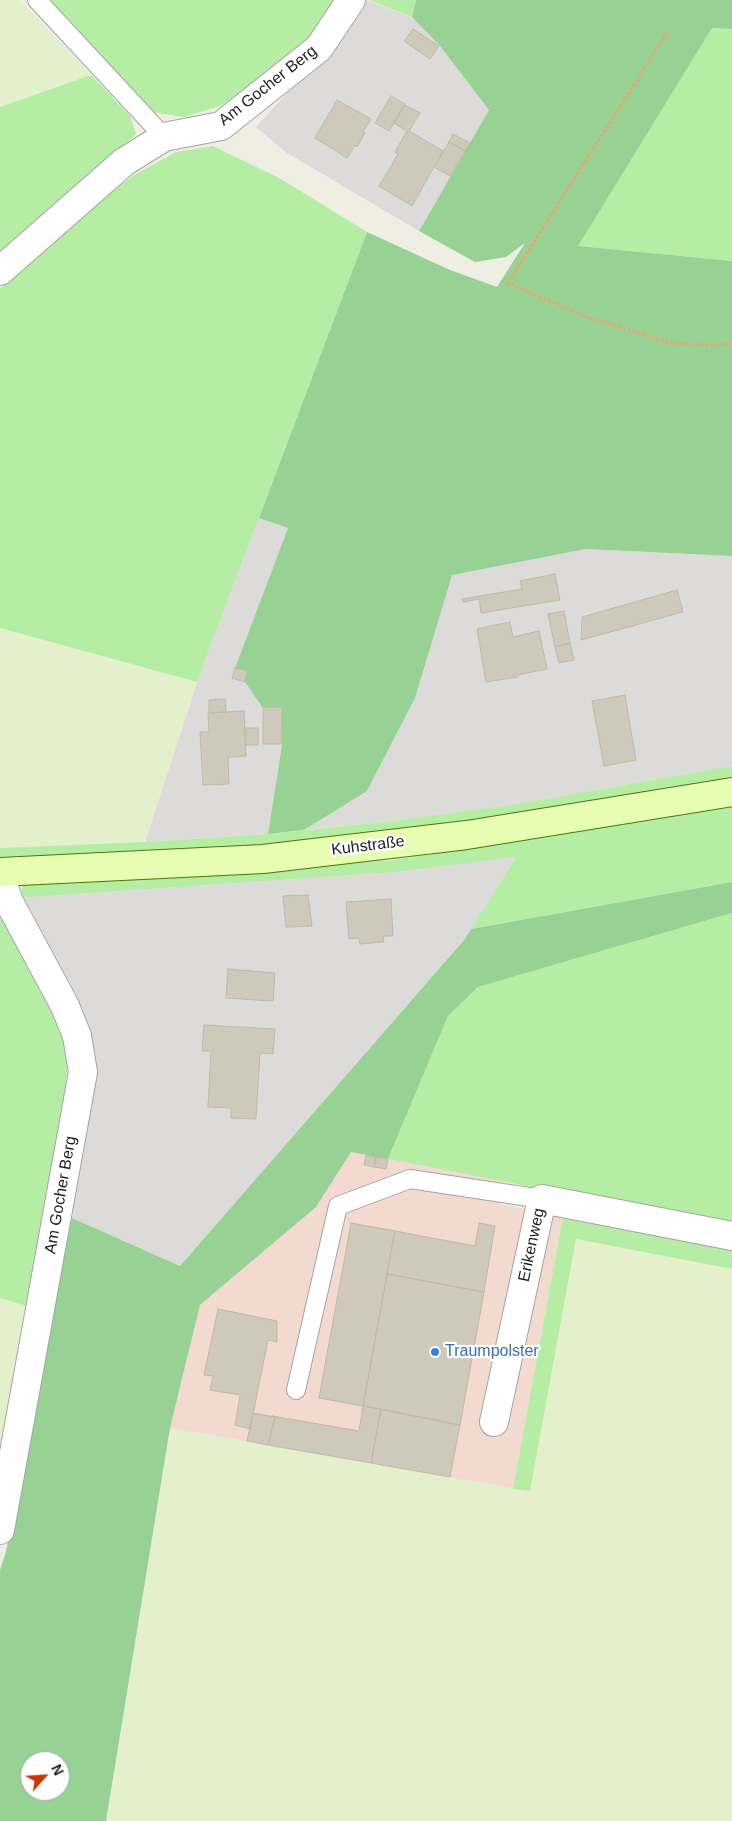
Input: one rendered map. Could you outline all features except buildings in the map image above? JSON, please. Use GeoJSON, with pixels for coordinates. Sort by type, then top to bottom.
{"type":"FeatureCollection","features":[{"type":"Feature","properties":{"kind":"street","name":"Am Gocher Berg"},"geometry":{"type":"LineString","coordinates":[[0,271],[124,162],[164,137],[221,126],[319,48],[350,0]]}},
{"type":"Feature","properties":{"kind":"street","name":"Kuhstraße"},"geometry":{"type":"LineString","coordinates":[[0,873],[263,858],[467,835],[732,792]]}},
{"type":"Feature","properties":{"kind":"street","name":"Am Gocher Berg"},"geometry":{"type":"LineString","coordinates":[[0,873],[9,902],[65,1006],[77,1036],[83,1072],[0,1530]]}},
{"type":"Feature","properties":{"kind":"street","name":"Erikenweg"},"geometry":{"type":"LineString","coordinates":[[494,1422],[542,1199],[732,1236]]}},
{"type":"Feature","properties":{"kind":"lane"},"geometry":{"type":"LineString","coordinates":[[37,0],[164,137]]}},
{"type":"Feature","properties":{"kind":"lane"},"geometry":{"type":"LineString","coordinates":[[296,1390],[338,1206],[410,1179],[542,1199]]}},
{"type":"Feature","properties":{"kind":"path"},"geometry":{"type":"LineString","coordinates":[[667,33],[508,283],[587,317],[675,344],[720,345],[732,343]]}},
{"type":"Feature","properties":{"kind":"shaded area"},"geometry":{"type":"Polygon","coordinates":[[[366,0],[412,17],[440,46],[489,110],[419,231],[287,153],[256,127],[325,52],[366,0]]]}},
{"type":"Feature","properties":{"kind":"shaded area"},"geometry":{"type":"Polygon","coordinates":[[[259,518],[288,528],[235,668],[247,671],[282,708],[282,745],[268,834],[145,842],[197,682],[259,518]]]}},
{"type":"Feature","properties":{"kind":"shaded area"},"geometry":{"type":"Polygon","coordinates":[[[586,549],[732,556],[732,766],[516,804],[392,821],[304,830],[367,791],[415,698],[451,575],[586,549]]]}},
{"type":"Feature","properties":{"kind":"shaded area"},"geometry":{"type":"Polygon","coordinates":[[[516,857],[465,939],[180,1266],[72,1218],[90,1072],[19,898],[398,872],[516,857]]]}},
{"type":"Feature","properties":{"kind":"shaded area"},"geometry":{"type":"Polygon","coordinates":[[[351,1152],[503,1181],[499,1204],[563,1216],[513,1489],[170,1428],[200,1305],[316,1207],[351,1152]]]}},
{"type":"Feature","properties":{"kind":"green space"},"geometry":{"type":"Polygon","coordinates":[[[0,0],[20,0],[91,75],[0,107],[0,0]]]}},
{"type":"Feature","properties":{"kind":"green space"},"geometry":{"type":"Polygon","coordinates":[[[43,0],[343,0],[311,41],[276,73],[220,106],[184,117],[150,112],[43,0]]]}},
{"type":"Feature","properties":{"kind":"green space"},"geometry":{"type":"Polygon","coordinates":[[[369,0],[416,0],[412,17],[369,0]]]}},
{"type":"Feature","properties":{"kind":"green space"},"geometry":{"type":"Polygon","coordinates":[[[416,0],[732,0],[732,29],[712,28],[578,246],[732,261],[732,556],[586,549],[452,575],[415,698],[367,791],[304,830],[268,834],[282,745],[282,708],[263,708],[245,682],[247,671],[235,668],[288,528],[259,518],[367,232],[450,270],[497,287],[525,243],[506,257],[475,262],[419,231],[489,110],[440,46],[412,17],[416,0]]]}},
{"type":"Feature","properties":{"kind":"green space"},"geometry":{"type":"Polygon","coordinates":[[[712,28],[732,29],[732,261],[577,246],[712,28]]]}},
{"type":"Feature","properties":{"kind":"green space"},"geometry":{"type":"Polygon","coordinates":[[[91,75],[130,116],[136,134],[0,254],[0,107],[91,75]]]}},
{"type":"Feature","properties":{"kind":"green space"},"geometry":{"type":"Polygon","coordinates":[[[213,146],[281,179],[367,232],[197,682],[0,628],[0,289],[77,219],[134,175],[176,152],[213,146]]]}},
{"type":"Feature","properties":{"kind":"green space"},"geometry":{"type":"Polygon","coordinates":[[[0,628],[197,682],[145,842],[0,848],[0,628]]]}},
{"type":"Feature","properties":{"kind":"green space"},"geometry":{"type":"Polygon","coordinates":[[[732,766],[732,777],[533,813],[281,845],[76,856],[0,857],[0,848],[145,842],[268,834],[392,821],[516,804],[732,766]]]}},
{"type":"Feature","properties":{"kind":"green space"},"geometry":{"type":"Polygon","coordinates":[[[732,802],[732,882],[471,929],[516,857],[398,872],[19,898],[24,882],[394,860],[581,831],[732,802]]]}},
{"type":"Feature","properties":{"kind":"green space"},"geometry":{"type":"Polygon","coordinates":[[[732,882],[732,913],[478,987],[448,1016],[388,1159],[351,1152],[316,1207],[200,1305],[170,1428],[106,1821],[0,1821],[0,1570],[6,1552],[72,1218],[180,1266],[465,939],[471,929],[732,882]]]}},
{"type":"Feature","properties":{"kind":"green space"},"geometry":{"type":"Polygon","coordinates":[[[732,913],[732,1226],[388,1159],[448,1016],[478,987],[732,913]]]}},
{"type":"Feature","properties":{"kind":"green space"},"geometry":{"type":"Polygon","coordinates":[[[0,918],[14,935],[59,1010],[68,1063],[46,1249],[34,1308],[0,1298],[0,918]]]}},
{"type":"Feature","properties":{"kind":"green space"},"geometry":{"type":"Polygon","coordinates":[[[563,1216],[732,1249],[732,1269],[576,1239],[530,1491],[513,1489],[563,1216]]]}},
{"type":"Feature","properties":{"kind":"green space"},"geometry":{"type":"Polygon","coordinates":[[[576,1239],[732,1269],[732,1821],[106,1821],[170,1428],[530,1491],[576,1239]]]}},
{"type":"Feature","properties":{"kind":"green space"},"geometry":{"type":"Polygon","coordinates":[[[0,1298],[34,1308],[0,1484],[0,1298]]]}},
{"type":"Feature","properties":{"kind":"place","name":"Traumpolster"},"geometry":{"type":"Point","coordinates":[435,1352]}}]}
